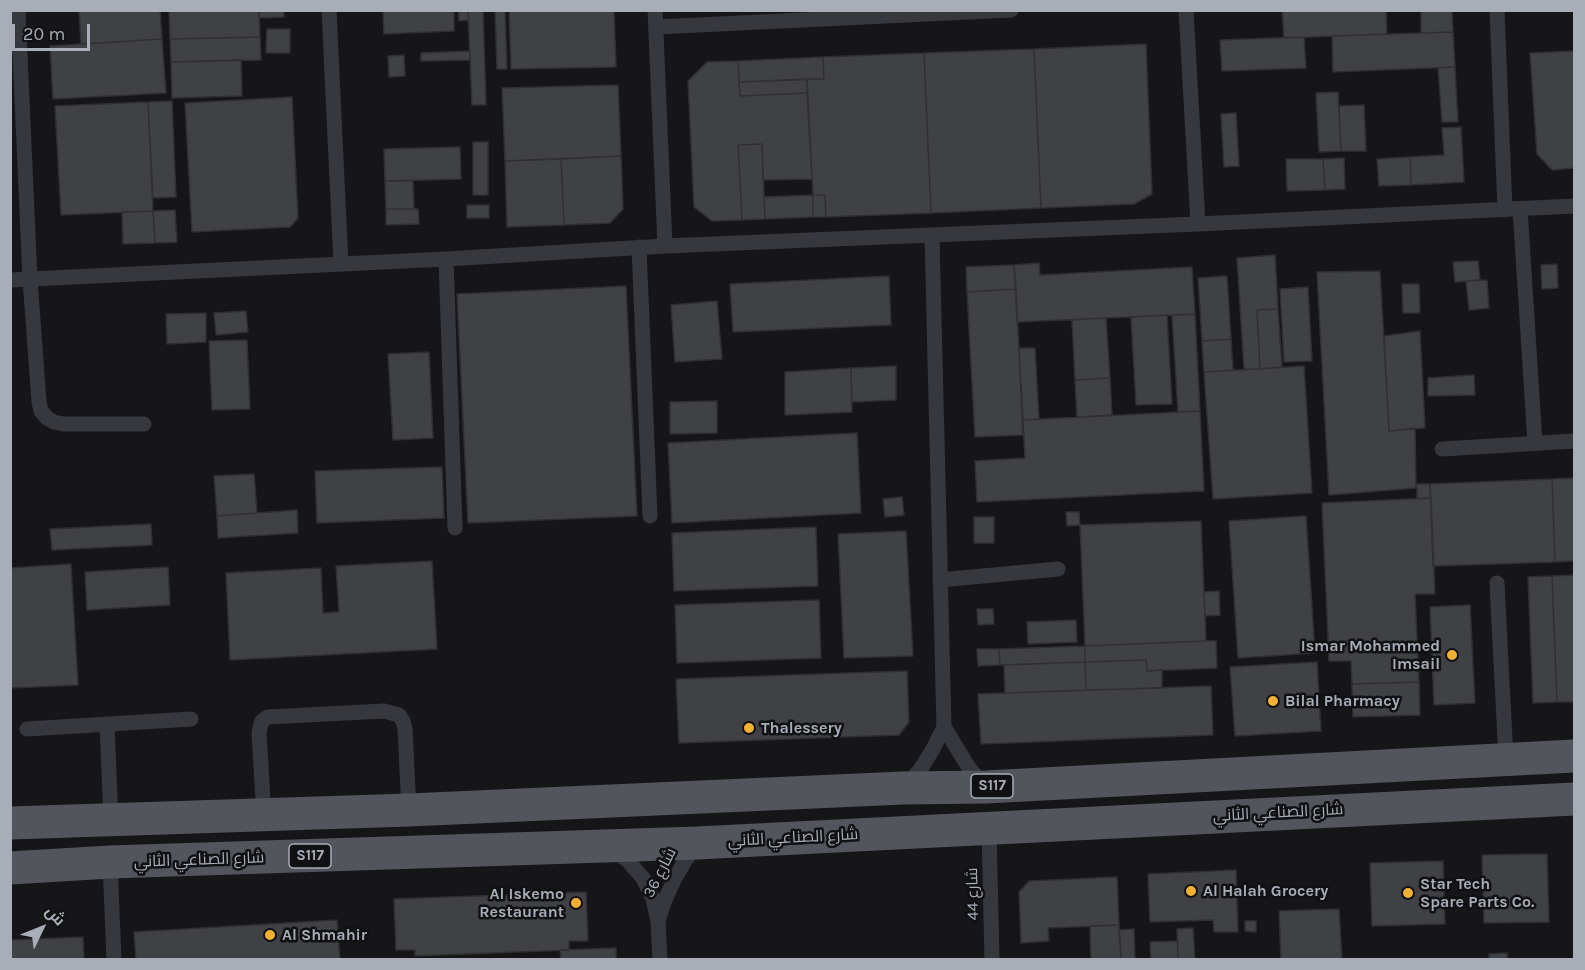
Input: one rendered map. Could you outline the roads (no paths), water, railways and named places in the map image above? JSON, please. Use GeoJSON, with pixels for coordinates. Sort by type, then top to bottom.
{"type":"FeatureCollection","features":[{"type":"Feature","properties":{"kind":"main road","name":"S117"},"geometry":{"type":"LineString","coordinates":[[10,823],[264,816],[903,788],[986,787],[1575,756]]}},
{"type":"Feature","properties":{"kind":"main road","name":"شارع الصناعي الثاني"},"geometry":{"type":"LineString","coordinates":[[10,868],[110,862],[610,847],[1575,799]]}},
{"type":"Feature","properties":{"kind":"lane"},"geometry":{"type":"LineString","coordinates":[[18,10],[30,279],[41,411],[47,418],[63,424],[144,424]]}},
{"type":"Feature","properties":{"kind":"lane"},"geometry":{"type":"LineString","coordinates":[[329,10],[340,264]]}},
{"type":"Feature","properties":{"kind":"lane"},"geometry":{"type":"LineString","coordinates":[[655,10],[665,246]]}},
{"type":"Feature","properties":{"kind":"lane"},"geometry":{"type":"LineString","coordinates":[[656,27],[1011,10]]}},
{"type":"Feature","properties":{"kind":"lane"},"geometry":{"type":"LineString","coordinates":[[1186,10],[1198,224]]}},
{"type":"Feature","properties":{"kind":"lane"},"geometry":{"type":"LineString","coordinates":[[1497,10],[1535,443]]}},
{"type":"Feature","properties":{"kind":"lane"},"geometry":{"type":"LineString","coordinates":[[10,280],[446,259],[639,247],[1575,206]]}},
{"type":"Feature","properties":{"kind":"lane"},"geometry":{"type":"LineString","coordinates":[[903,788],[920,770],[944,727],[932,235]]}},
{"type":"Feature","properties":{"kind":"lane"},"geometry":{"type":"LineString","coordinates":[[639,247],[650,516]]}},
{"type":"Feature","properties":{"kind":"lane"},"geometry":{"type":"LineString","coordinates":[[446,259],[455,528]]}},
{"type":"Feature","properties":{"kind":"lane"},"geometry":{"type":"LineString","coordinates":[[1442,449],[1574,441]]}},
{"type":"Feature","properties":{"kind":"lane"},"geometry":{"type":"LineString","coordinates":[[940,580],[1058,569]]}},
{"type":"Feature","properties":{"kind":"lane"},"geometry":{"type":"LineString","coordinates":[[1497,583],[1506,759]]}},
{"type":"Feature","properties":{"kind":"lane"},"geometry":{"type":"LineString","coordinates":[[264,816],[259,734],[262,721],[268,717],[384,711],[399,715],[403,721],[409,810]]}},
{"type":"Feature","properties":{"kind":"lane"},"geometry":{"type":"LineString","coordinates":[[27,729],[191,719]]}},
{"type":"Feature","properties":{"kind":"lane"},"geometry":{"type":"LineString","coordinates":[[107,724],[111,820]]}},
{"type":"Feature","properties":{"kind":"lane"},"geometry":{"type":"LineString","coordinates":[[944,727],[965,762],[986,787]]}},
{"type":"Feature","properties":{"kind":"lane","name":"شارع 44"},"geometry":{"type":"LineString","coordinates":[[989,828],[992,960]]}},
{"type":"Feature","properties":{"kind":"lane","name":"شارع 36"},"geometry":{"type":"LineString","coordinates":[[658,921],[674,880],[698,843]]}},
{"type":"Feature","properties":{"kind":"lane","name":"شارع 36"},"geometry":{"type":"LineString","coordinates":[[610,847],[628,861],[643,878],[653,899],[658,921],[660,960]]}},
{"type":"Feature","properties":{"kind":"lane"},"geometry":{"type":"LineString","coordinates":[[110,862],[114,960]]}},
{"type":"Feature","properties":{"kind":"place","name":"Ismar Mohammed Imsail"},"geometry":{"type":"Point","coordinates":[1452,655]}},
{"type":"Feature","properties":{"kind":"place","name":"Bilal Pharmacy"},"geometry":{"type":"Point","coordinates":[1273,701]}},
{"type":"Feature","properties":{"kind":"place","name":"Thalessery"},"geometry":{"type":"Point","coordinates":[749,728]}},
{"type":"Feature","properties":{"kind":"place","name":"Al Halah Grocery"},"geometry":{"type":"Point","coordinates":[1191,891]}},
{"type":"Feature","properties":{"kind":"place","name":"Star Tech Spare Parts Co."},"geometry":{"type":"Point","coordinates":[1408,893]}},
{"type":"Feature","properties":{"kind":"place","name":"Al Iskemo Restaurant"},"geometry":{"type":"Point","coordinates":[576,903]}},
{"type":"Feature","properties":{"kind":"place","name":"Al Shmahir"},"geometry":{"type":"Point","coordinates":[270,935]}}]}
